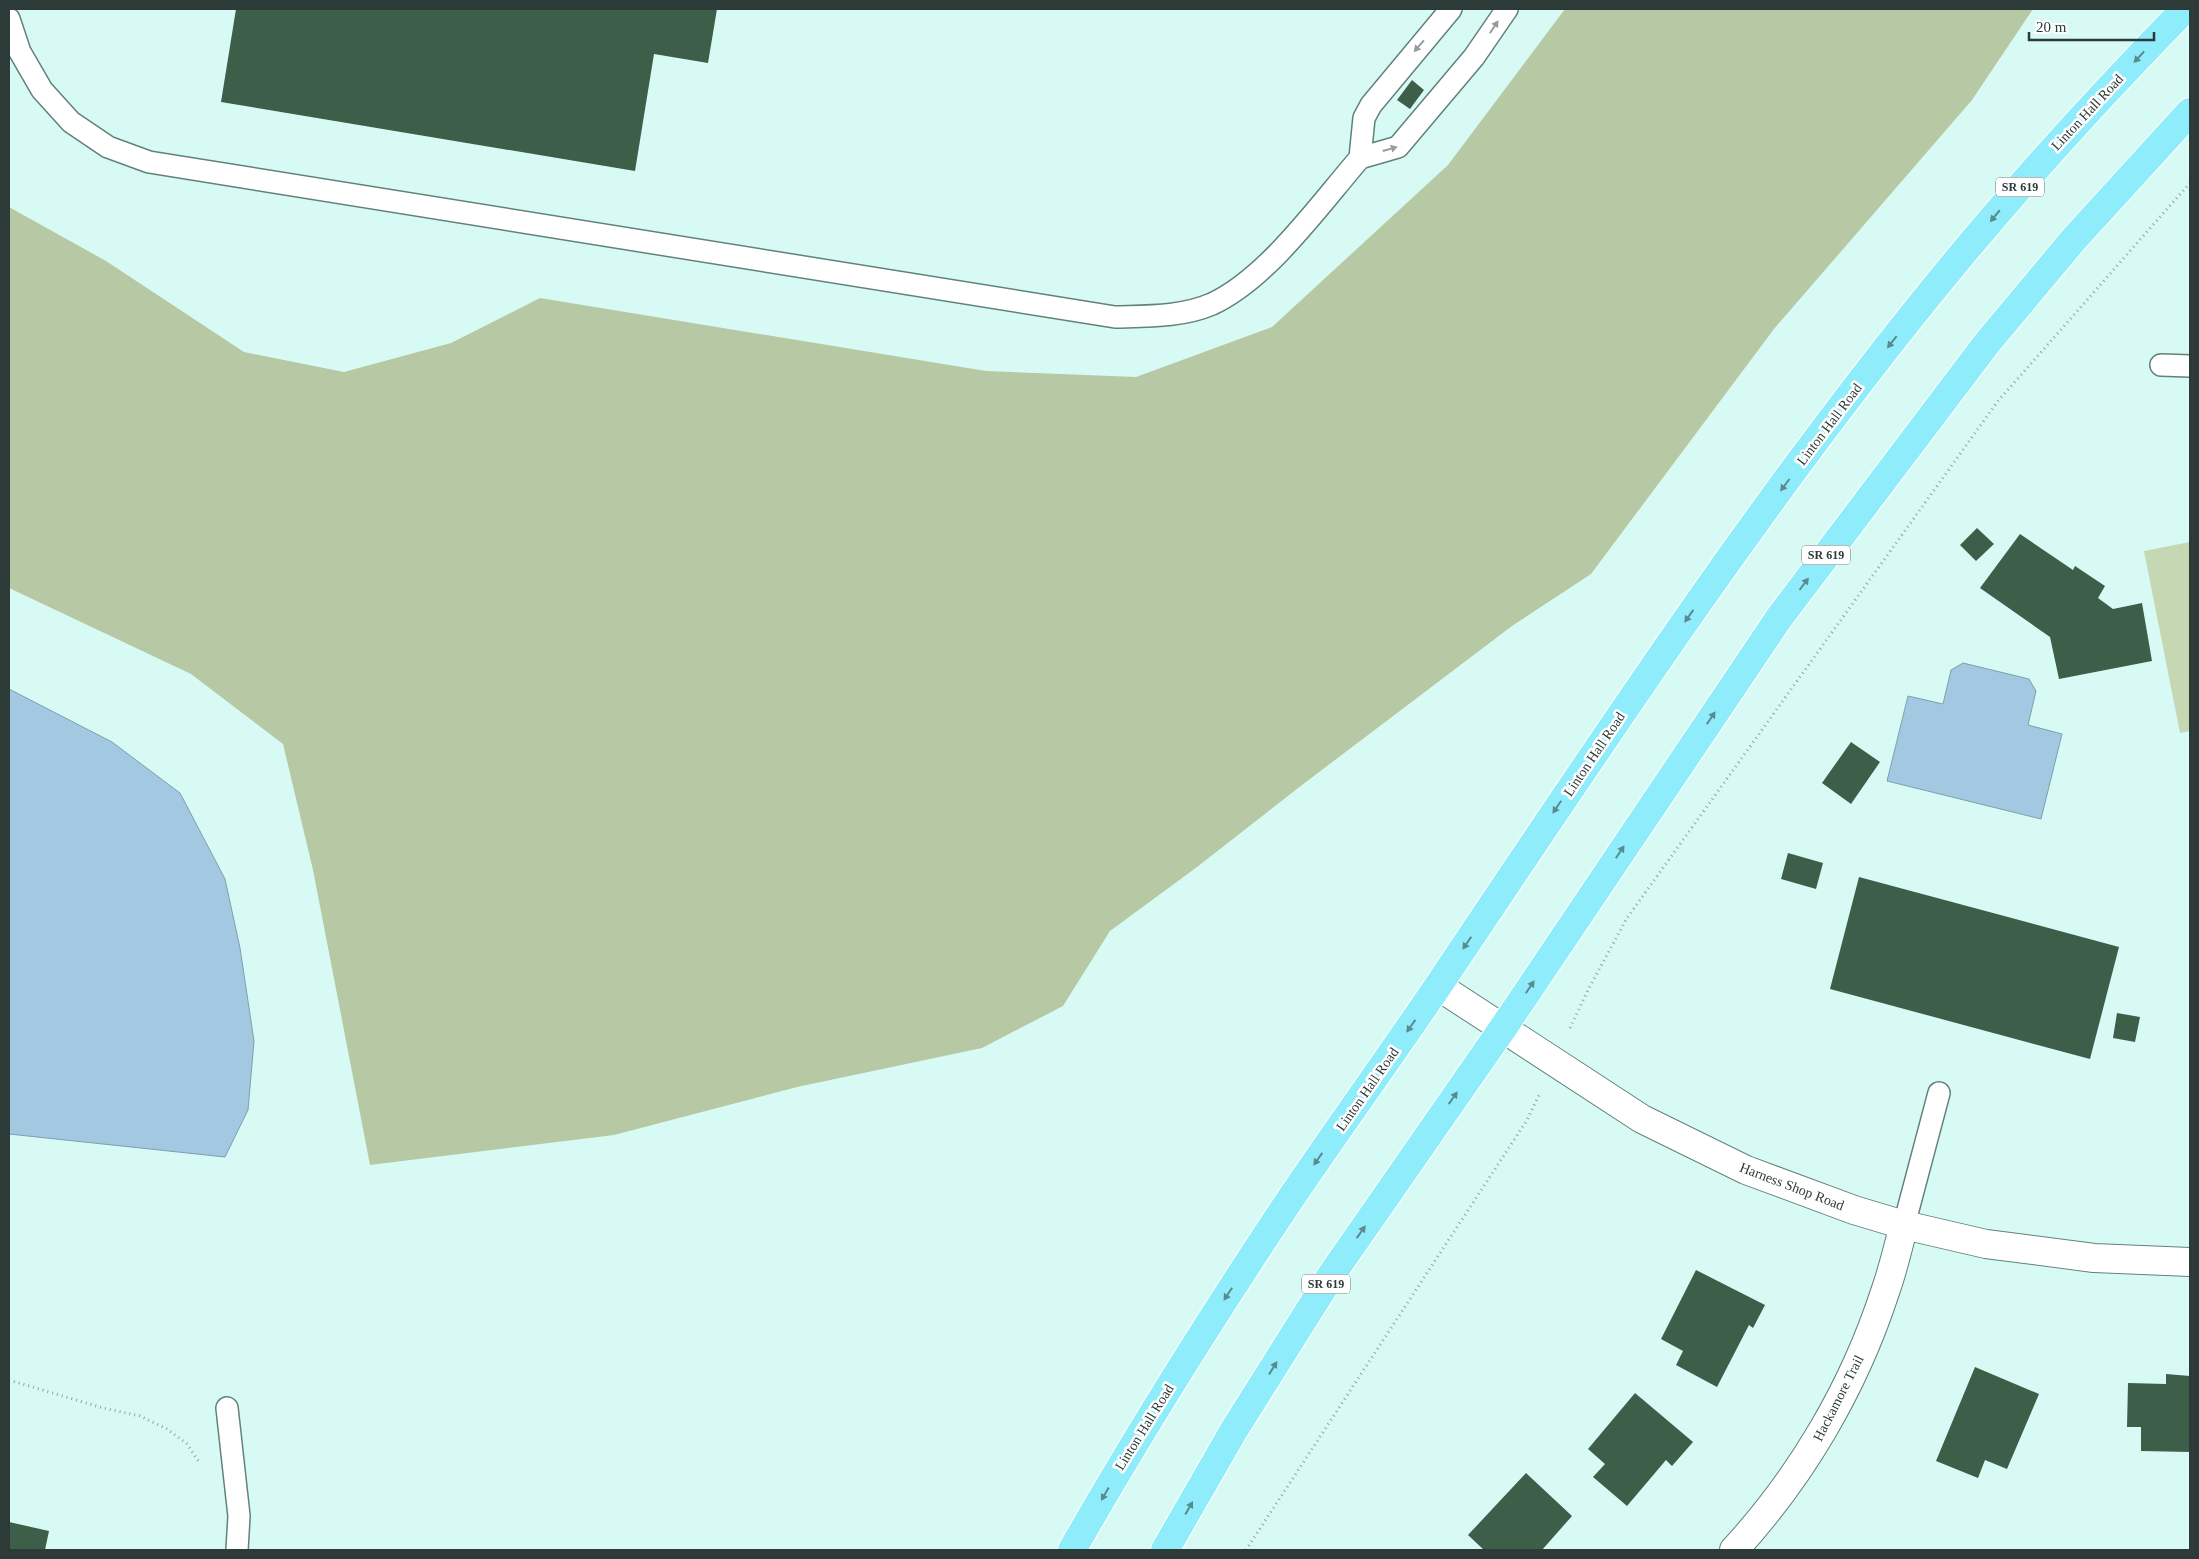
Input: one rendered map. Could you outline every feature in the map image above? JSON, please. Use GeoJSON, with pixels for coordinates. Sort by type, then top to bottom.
{"type":"FeatureCollection","features":[{"type":"Feature","properties":{"kind":"main road","name":"Linton Hall Road"},"geometry":{"type":"LineString","coordinates":[[1072,1550],[1120,1467],[1203,1332],[1290,1199],[1438,986],[1599,744],[1701,598],[1866,375],[1936,285],[2050,152],[2185,9]]}},
{"type":"Feature","properties":{"kind":"main road","name":"SR 619"},"geometry":{"type":"LineString","coordinates":[[1165,1550],[1234,1430],[1332,1274],[1503,1028],[1779,618],[1993,336],[2074,239],[2190,112]]}},
{"type":"Feature","properties":{"kind":"street","name":"Harness Shop Road"},"geometry":{"type":"LineString","coordinates":[[1438,986],[1642,1119],[1746,1170],[1854,1210],[1904,1225],[1986,1244],[2094,1258],[2190,1262]]}},
{"type":"Feature","properties":{"kind":"street","name":"Hackamore Trail"},"geometry":{"type":"LineString","coordinates":[[1734,1550],[1762,1520],[1812,1449],[1853,1372],[1885,1292],[1904,1225]]}},
{"type":"Feature","properties":{"kind":"lane"},"geometry":{"type":"LineString","coordinates":[[1360,158],[1364,118],[1371,105],[1451,9]]}},
{"type":"Feature","properties":{"kind":"lane"},"geometry":{"type":"LineString","coordinates":[[9,19],[20,52],[42,90],[71,122],[108,147],[149,162],[1114,317],[1164,316],[1211,304],[1245,283],[1278,253],[1360,158],[1398,147],[1474,57],[1507,9]]}},
{"type":"Feature","properties":{"kind":"lane"},"geometry":{"type":"LineString","coordinates":[[2161,365],[2190,366]]}},
{"type":"Feature","properties":{"kind":"lane"},"geometry":{"type":"LineString","coordinates":[[1904,1225],[1938,1093]]}},
{"type":"Feature","properties":{"kind":"lane"},"geometry":{"type":"LineString","coordinates":[[227,1408],[239,1516],[237,1550]]}},
{"type":"Feature","properties":{"kind":"path"},"geometry":{"type":"LineString","coordinates":[[1588,990],[1627,918],[1998,401],[2190,183]]}},
{"type":"Feature","properties":{"kind":"path"},"geometry":{"type":"LineString","coordinates":[[1246,1550],[1528,1120]]}},
{"type":"Feature","properties":{"kind":"path"},"geometry":{"type":"LineString","coordinates":[[9,1380],[103,1408],[140,1416],[167,1429],[187,1444],[201,1466]]}},
{"type":"Feature","properties":{"kind":"green space"},"geometry":{"type":"Polygon","coordinates":[[[1565,9],[2033,9],[1972,100],[1774,329],[1591,574],[1512,626],[1197,867],[1110,931],[1063,1006],[982,1048],[797,1087],[614,1135],[370,1165],[313,870],[283,744],[191,674],[9,588],[9,207],[106,261],[244,352],[344,372],[451,343],[540,298],[986,371],[1136,377],[1272,327],[1448,165],[1565,9]]]}},
{"type":"Feature","properties":{"kind":"green space"},"geometry":{"type":"Polygon","coordinates":[[[2190,542],[2190,731],[2180,733],[2144,551],[2190,542]]]}},
{"type":"Feature","properties":{"kind":"water"},"geometry":{"type":"Polygon","coordinates":[[[1963,663],[2029,679],[2036,691],[2028,725],[2062,734],[2041,819],[1887,781],[1908,696],[1943,704],[1951,670],[1963,663]]]}},
{"type":"Feature","properties":{"kind":"water"},"geometry":{"type":"Polygon","coordinates":[[[9,689],[112,742],[180,793],[225,879],[240,948],[254,1041],[248,1110],[225,1157],[9,1134],[9,689]]]}},
{"type":"Feature","properties":{"kind":"building"},"geometry":{"type":"Polygon","coordinates":[[[236,9],[717,9],[708,63],[654,54],[635,171],[221,102],[236,9]]]}},
{"type":"Feature","properties":{"kind":"building"},"geometry":{"type":"Polygon","coordinates":[[[1412,80],[1424,90],[1410,109],[1397,100],[1412,80]]]}},
{"type":"Feature","properties":{"kind":"building"},"geometry":{"type":"Polygon","coordinates":[[[1977,528],[1994,544],[1976,561],[1960,545],[1977,528]]]}},
{"type":"Feature","properties":{"kind":"building"},"geometry":{"type":"Polygon","coordinates":[[[2020,534],[2073,570],[2075,566],[2105,586],[2098,598],[2113,609],[2142,603],[2152,661],[2059,679],[2050,637],[1980,588],[2020,534]]]}},
{"type":"Feature","properties":{"kind":"building"},"geometry":{"type":"Polygon","coordinates":[[[1851,742],[1880,762],[1851,804],[1822,783],[1851,742]]]}},
{"type":"Feature","properties":{"kind":"building"},"geometry":{"type":"Polygon","coordinates":[[[1788,853],[1823,863],[1816,889],[1781,879],[1788,853]]]}},
{"type":"Feature","properties":{"kind":"building"},"geometry":{"type":"Polygon","coordinates":[[[1859,877],[2119,947],[2090,1059],[1830,989],[1859,877]]]}},
{"type":"Feature","properties":{"kind":"building"},"geometry":{"type":"Polygon","coordinates":[[[2117,1013],[2140,1017],[2135,1042],[2113,1038],[2117,1013]]]}},
{"type":"Feature","properties":{"kind":"building"},"geometry":{"type":"Polygon","coordinates":[[[1696,1270],[1765,1305],[1753,1328],[1749,1325],[1717,1387],[1676,1365],[1683,1351],[1661,1339],[1696,1270]]]}},
{"type":"Feature","properties":{"kind":"building"},"geometry":{"type":"Polygon","coordinates":[[[1975,1367],[2039,1394],[2007,1469],[1985,1460],[1978,1478],[1936,1461],[1975,1367]]]}},
{"type":"Feature","properties":{"kind":"building"},"geometry":{"type":"Polygon","coordinates":[[[2166,1374],[2190,1376],[2190,1452],[2141,1451],[2141,1427],[2127,1427],[2128,1383],[2166,1384],[2166,1374]]]}},
{"type":"Feature","properties":{"kind":"building"},"geometry":{"type":"Polygon","coordinates":[[[1635,1393],[1693,1442],[1672,1466],[1666,1460],[1627,1506],[1593,1477],[1605,1464],[1588,1449],[1635,1393]]]}},
{"type":"Feature","properties":{"kind":"building"},"geometry":{"type":"Polygon","coordinates":[[[1526,1473],[1572,1516],[1542,1550],[1484,1550],[1468,1535],[1526,1473]]]}},
{"type":"Feature","properties":{"kind":"building"},"geometry":{"type":"Polygon","coordinates":[[[9,1522],[49,1531],[45,1550],[9,1550],[9,1522]]]}}]}
